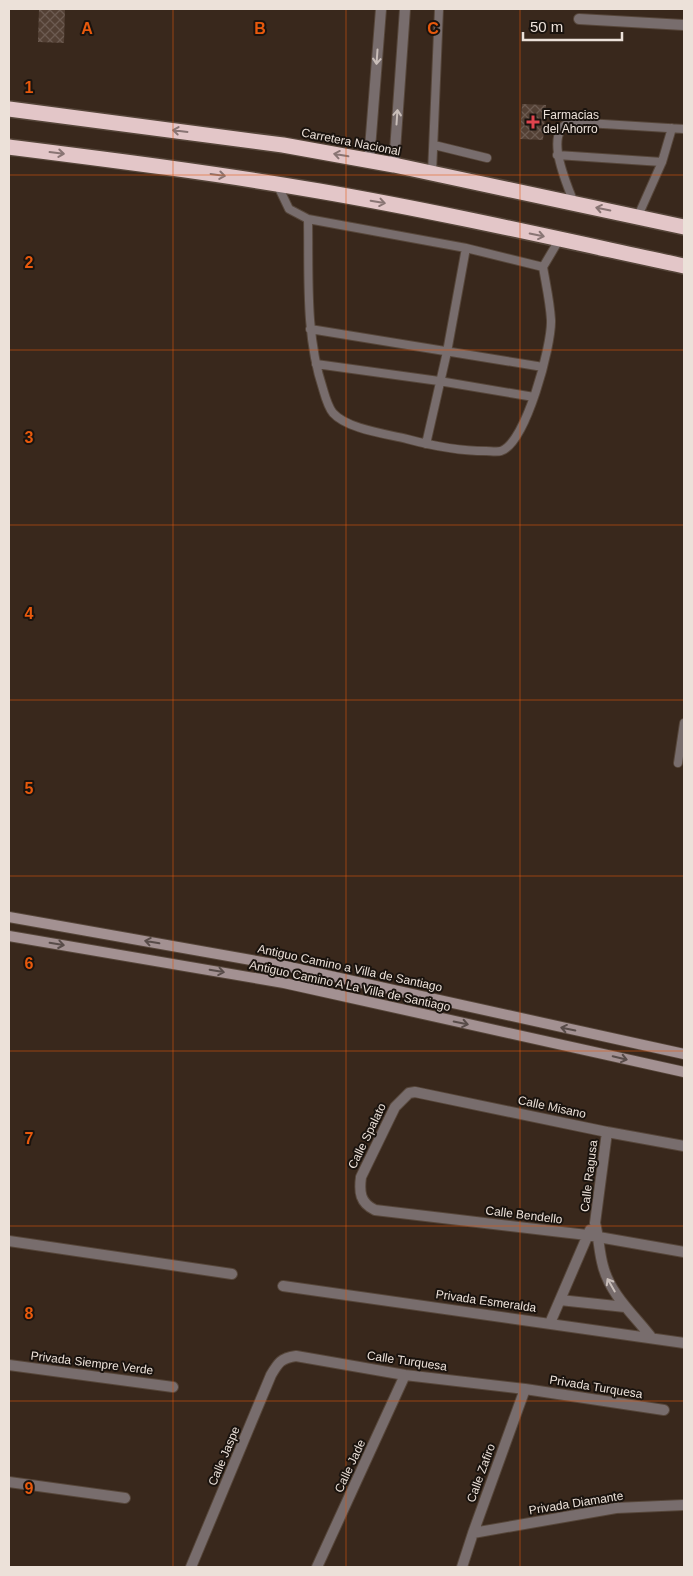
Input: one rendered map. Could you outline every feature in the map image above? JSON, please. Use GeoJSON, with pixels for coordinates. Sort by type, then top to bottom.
{"type":"FeatureCollection","features":[{"type":"Feature","properties":{"kind":"highway","name":"Carretera Nacional"},"geometry":{"type":"LineString","coordinates":[[9,109],[283,145],[394,165],[684,227]]}},
{"type":"Feature","properties":{"kind":"highway"},"geometry":{"type":"LineString","coordinates":[[9,147],[277,184],[388,203],[684,266]]}},
{"type":"Feature","properties":{"kind":"street"},"geometry":{"type":"LineString","coordinates":[[369,161],[380,9]]}},
{"type":"Feature","properties":{"kind":"street"},"geometry":{"type":"LineString","coordinates":[[394,165],[405,9]]}},
{"type":"Feature","properties":{"kind":"street"},"geometry":{"type":"LineString","coordinates":[[578,19],[684,26]]}},
{"type":"Feature","properties":{"kind":"street","name":"Antiguo Camino a Villa de Santiago"},"geometry":{"type":"LineString","coordinates":[[9,918],[294,968],[684,1054]]}},
{"type":"Feature","properties":{"kind":"street","name":"Antiguo Camino A La Villa de Santiago"},"geometry":{"type":"LineString","coordinates":[[9,936],[284,983],[684,1072]]}},
{"type":"Feature","properties":{"kind":"street","name":"Calle Misano"},"geometry":{"type":"LineString","coordinates":[[416,1092],[684,1146]]}},
{"type":"Feature","properties":{"kind":"street","name":"Calle Spalato"},"geometry":{"type":"LineString","coordinates":[[363,1202],[360,1194],[361,1177],[395,1107],[409,1093],[416,1092]]}},
{"type":"Feature","properties":{"kind":"street","name":"Calle Ragusa"},"geometry":{"type":"LineString","coordinates":[[607,1132],[595,1223],[599,1237],[602,1266],[609,1282],[625,1307],[651,1337]]}},
{"type":"Feature","properties":{"kind":"street","name":"Calle Bendello"},"geometry":{"type":"LineString","coordinates":[[363,1202],[375,1210],[587,1235],[684,1252]]}},
{"type":"Feature","properties":{"kind":"street","name":"Calle Ragusa"},"geometry":{"type":"LineString","coordinates":[[550,1323],[579,1259],[587,1235],[595,1223]]}},
{"type":"Feature","properties":{"kind":"street"},"geometry":{"type":"LineString","coordinates":[[9,1241],[232,1274]]}},
{"type":"Feature","properties":{"kind":"street","name":"Privada Esmeralda"},"geometry":{"type":"LineString","coordinates":[[284,1286],[684,1343]]}},
{"type":"Feature","properties":{"kind":"street"},"geometry":{"type":"LineString","coordinates":[[560,1300],[625,1307]]}},
{"type":"Feature","properties":{"kind":"street","name":"Calle Turquesa"},"geometry":{"type":"LineString","coordinates":[[285,1357],[296,1356],[405,1375],[525,1389]]}},
{"type":"Feature","properties":{"kind":"street","name":"Calle Jaspe"},"geometry":{"type":"LineString","coordinates":[[191,1567],[271,1375],[285,1357]]}},
{"type":"Feature","properties":{"kind":"street","name":"Privada Siempre Verde"},"geometry":{"type":"LineString","coordinates":[[9,1365],[173,1386]]}},
{"type":"Feature","properties":{"kind":"street","name":"Calle Jade"},"geometry":{"type":"LineString","coordinates":[[317,1567],[405,1375]]}},
{"type":"Feature","properties":{"kind":"street","name":"Privada Turquesa"},"geometry":{"type":"LineString","coordinates":[[525,1389],[664,1410]]}},
{"type":"Feature","properties":{"kind":"street","name":"Calle Zafiro"},"geometry":{"type":"LineString","coordinates":[[462,1567],[525,1389]]}},
{"type":"Feature","properties":{"kind":"street"},"geometry":{"type":"LineString","coordinates":[[9,1482],[125,1498]]}},
{"type":"Feature","properties":{"kind":"street","name":"Privada Diamante"},"geometry":{"type":"LineString","coordinates":[[473,1532],[616,1508],[684,1505]]}},
{"type":"Feature","properties":{"kind":"lane"},"geometry":{"type":"LineString","coordinates":[[432,173],[439,9]]}},
{"type":"Feature","properties":{"kind":"lane"},"geometry":{"type":"LineString","coordinates":[[574,203],[557,155],[558,132],[561,127],[571,122],[684,129]]}},
{"type":"Feature","properties":{"kind":"lane"},"geometry":{"type":"LineString","coordinates":[[638,216],[662,162],[672,128]]}},
{"type":"Feature","properties":{"kind":"lane"},"geometry":{"type":"LineString","coordinates":[[434,145],[487,158]]}},
{"type":"Feature","properties":{"kind":"lane"},"geometry":{"type":"LineString","coordinates":[[557,155],[662,162]]}},
{"type":"Feature","properties":{"kind":"lane"},"geometry":{"type":"LineString","coordinates":[[277,184],[289,210],[308,219],[466,248],[543,267]]}},
{"type":"Feature","properties":{"kind":"lane"},"geometry":{"type":"LineString","coordinates":[[308,219],[310,329],[316,364],[326,399],[333,413],[350,425],[426,444],[466,450],[501,451],[512,443],[534,396],[543,366],[551,322],[543,267],[559,240]]}},
{"type":"Feature","properties":{"kind":"lane"},"geometry":{"type":"LineString","coordinates":[[426,444],[447,352],[466,248]]}},
{"type":"Feature","properties":{"kind":"lane"},"geometry":{"type":"LineString","coordinates":[[310,329],[543,366]]}},
{"type":"Feature","properties":{"kind":"lane"},"geometry":{"type":"LineString","coordinates":[[316,364],[534,396]]}},
{"type":"Feature","properties":{"kind":"lane"},"geometry":{"type":"LineString","coordinates":[[678,763],[684,722]]}},
{"type":"Feature","properties":{"kind":"building"},"geometry":{"type":"Polygon","coordinates":[[[39,9],[65,9],[64,43],[38,42],[39,9]]]}},
{"type":"Feature","properties":{"kind":"building","name":"Farmacias del Ahorro"},"geometry":{"type":"Polygon","coordinates":[[[522,104],[546,105],[543,140],[520,139],[522,104]]]}},
{"type":"Feature","properties":{"kind":"place","name":"Farmacias del Ahorro"},"geometry":{"type":"Point","coordinates":[533,122]}}]}
